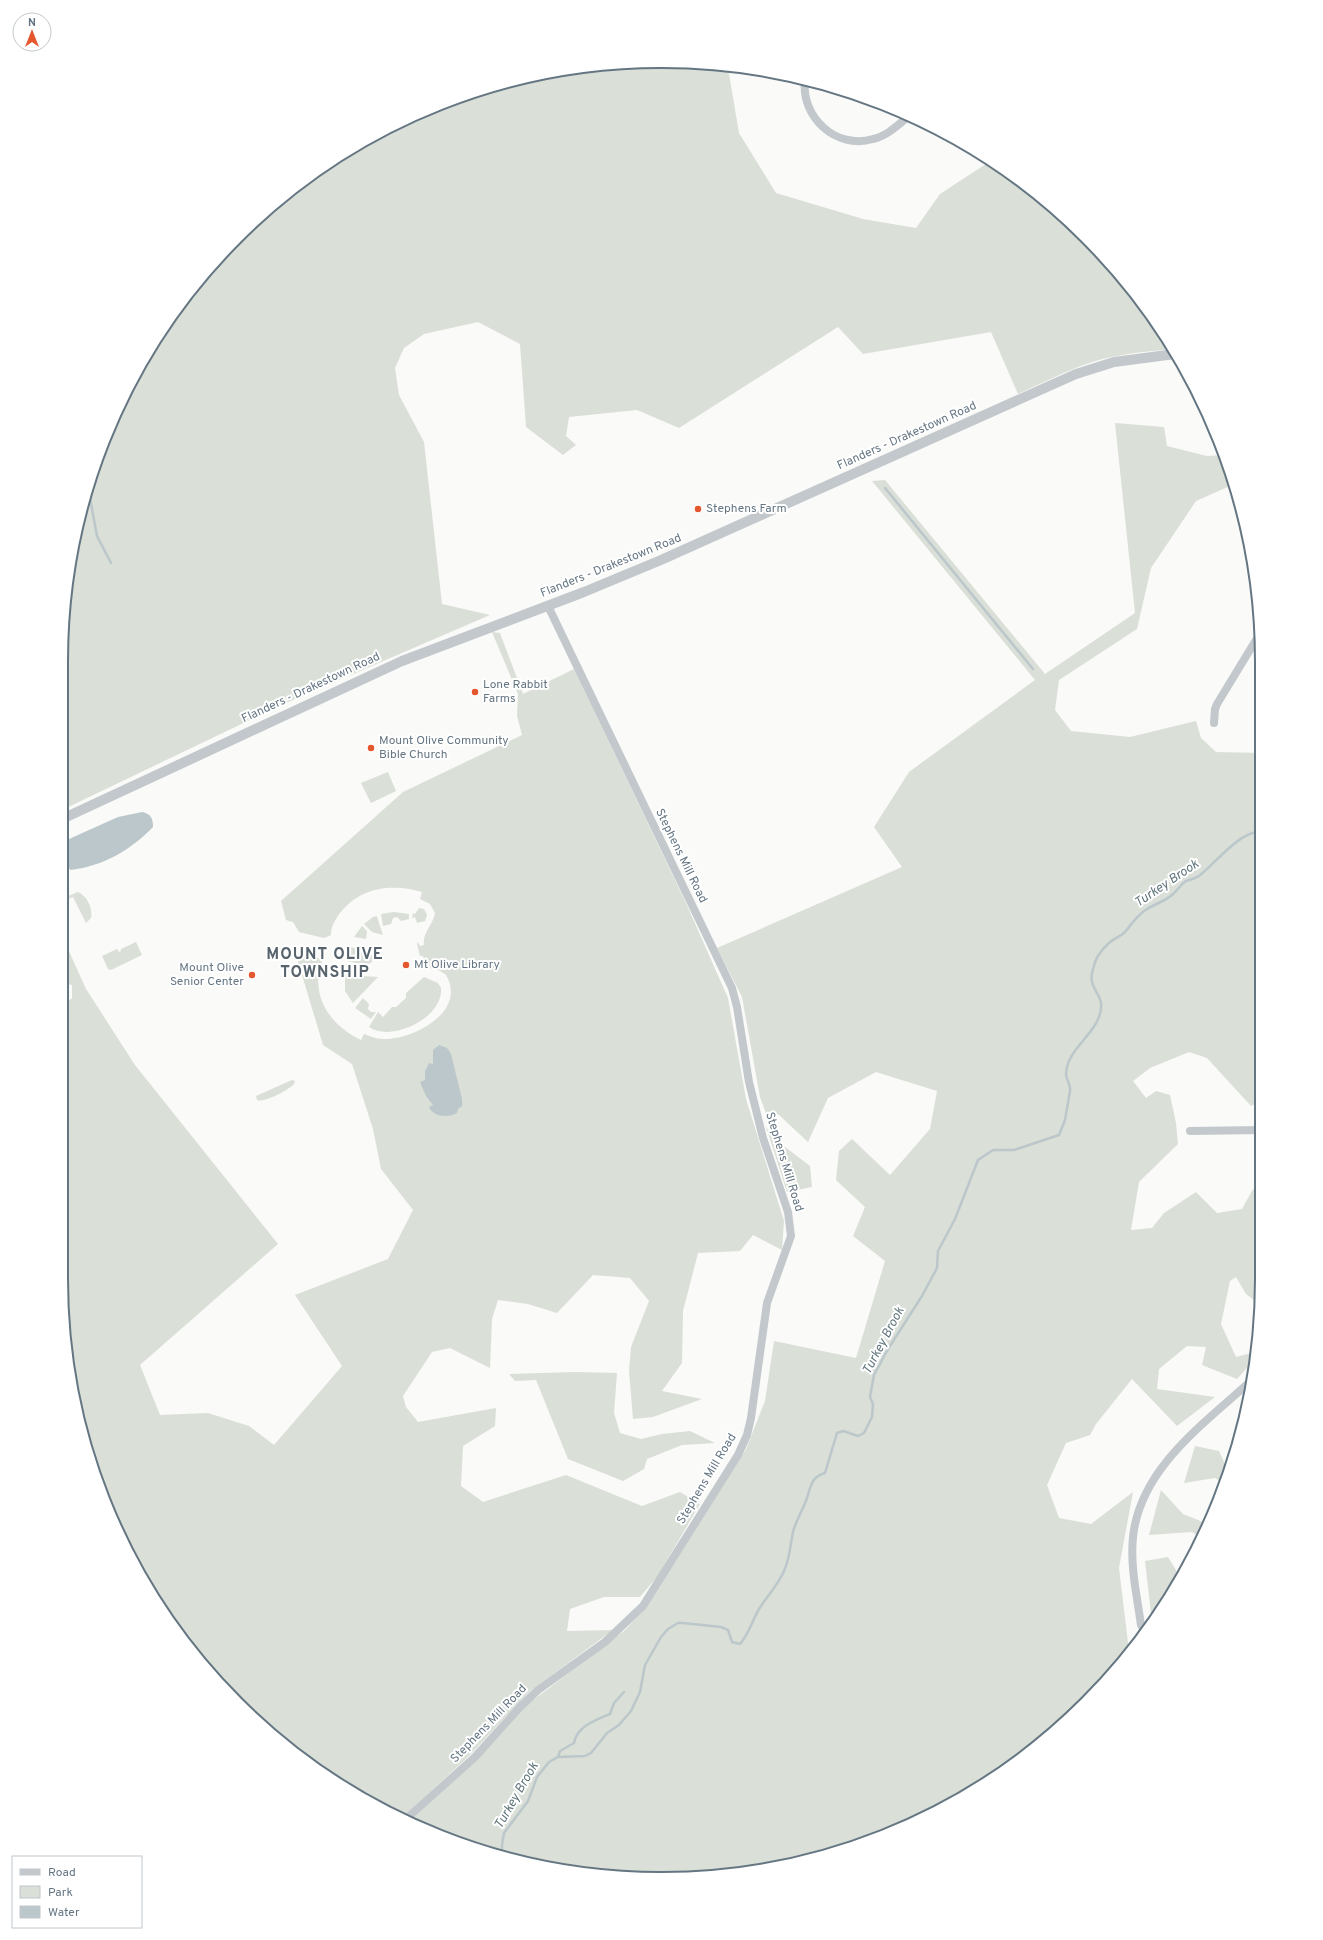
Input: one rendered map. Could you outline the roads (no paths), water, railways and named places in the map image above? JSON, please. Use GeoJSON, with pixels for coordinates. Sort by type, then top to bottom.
{"type":"FeatureCollection","features":[{"type":"Feature","properties":{"kind":"street"},"geometry":{"type":"LineString","coordinates":[[805,86],[806,99],[813,117],[824,129],[845,139],[854,141],[873,139],[891,131],[904,120]]}},
{"type":"Feature","properties":{"kind":"street","name":"Flanders - Drakestown Road"},"geometry":{"type":"LineString","coordinates":[[68,816],[402,661],[548,606],[661,560],[1076,374],[1114,362],[1169,355]]}},
{"type":"Feature","properties":{"kind":"street","name":"Stephens Mill Road"},"geometry":{"type":"LineString","coordinates":[[410,1816],[475,1757],[520,1707],[534,1694],[605,1642],[629,1621],[643,1606],[669,1567],[694,1524],[738,1455],[747,1435],[767,1303],[791,1236],[788,1212],[763,1138],[749,1082],[733,993],[548,606]]}},
{"type":"Feature","properties":{"kind":"street"},"geometry":{"type":"LineString","coordinates":[[1214,723],[1217,704],[1254,642]]}},
{"type":"Feature","properties":{"kind":"street"},"geometry":{"type":"LineString","coordinates":[[1190,1131],[1255,1130]]}},
{"type":"Feature","properties":{"kind":"street"},"geometry":{"type":"LineString","coordinates":[[1142,1626],[1133,1555],[1133,1536],[1144,1498],[1153,1481],[1175,1451],[1245,1386]]}},
{"type":"Feature","properties":{"kind":"water"},"geometry":{"type":"Polygon","coordinates":[[[142,812],[151,817],[153,827],[135,843],[116,856],[83,868],[71,870],[68,868],[68,840],[118,817],[142,812]]]}},
{"type":"Feature","properties":{"kind":"water"},"geometry":{"type":"Polygon","coordinates":[[[439,1045],[447,1048],[451,1054],[462,1099],[462,1106],[458,1109],[457,1113],[449,1116],[437,1115],[431,1110],[429,1107],[433,1105],[426,1096],[420,1082],[425,1080],[425,1071],[429,1063],[433,1064],[433,1050],[439,1045]]]}},
{"type":"Feature","properties":{"kind":"waterway"},"geometry":{"type":"LineString","coordinates":[[885,488],[1033,669]]}},
{"type":"Feature","properties":{"kind":"waterway"},"geometry":{"type":"LineString","coordinates":[[90,500],[97,536],[111,563]]}},
{"type":"Feature","properties":{"kind":"waterway","name":"Turkey Brook"},"geometry":{"type":"LineString","coordinates":[[502,1850],[504,1833],[528,1801],[537,1777],[549,1762],[558,1757],[585,1756],[591,1753],[607,1733],[619,1725],[631,1711],[640,1692],[645,1665],[661,1637],[668,1629],[678,1623],[721,1627],[728,1630],[732,1642],[740,1644],[743,1640],[759,1609],[779,1581],[784,1571],[788,1561],[796,1523],[812,1482],[817,1477],[825,1473],[837,1433],[843,1431],[858,1436],[864,1433],[872,1417],[873,1404],[870,1397],[874,1375],[888,1349],[922,1296],[937,1268],[938,1251],[955,1219],[978,1160],[993,1150],[1014,1150],[1059,1135],[1065,1120],[1070,1091],[1070,1086],[1066,1076],[1067,1065],[1075,1051],[1096,1024],[1101,1009],[1101,1002],[1092,983],[1094,965],[1099,955],[1103,949],[1124,933],[1143,912],[1164,901],[1186,881],[1199,876],[1238,841],[1255,832]]}},
{"type":"Feature","properties":{"kind":"waterway"},"geometry":{"type":"LineString","coordinates":[[558,1757],[560,1751],[574,1743],[576,1737],[583,1728],[593,1721],[610,1714],[614,1703],[624,1692]]}},
{"type":"Feature","properties":{"kind":"place","name":"Stephens Farm"},"geometry":{"type":"Point","coordinates":[698,509]}},
{"type":"Feature","properties":{"kind":"place","name":"Lone Rabbit Farms"},"geometry":{"type":"Point","coordinates":[475,692]}},
{"type":"Feature","properties":{"kind":"place","name":"Mount Olive Community Bible Church"},"geometry":{"type":"Point","coordinates":[371,748]}},
{"type":"Feature","properties":{"kind":"place","name":"Mt Olive Library"},"geometry":{"type":"Point","coordinates":[406,965]}},
{"type":"Feature","properties":{"kind":"place","name":"Mount Olive Senior Center"},"geometry":{"type":"Point","coordinates":[252,975]}},
{"type":"Feature","properties":{"kind":"district","name":"MOUNT OLIVE TOWNSHIP"},"geometry":{"type":"Point","coordinates":[325,964]}}]}
